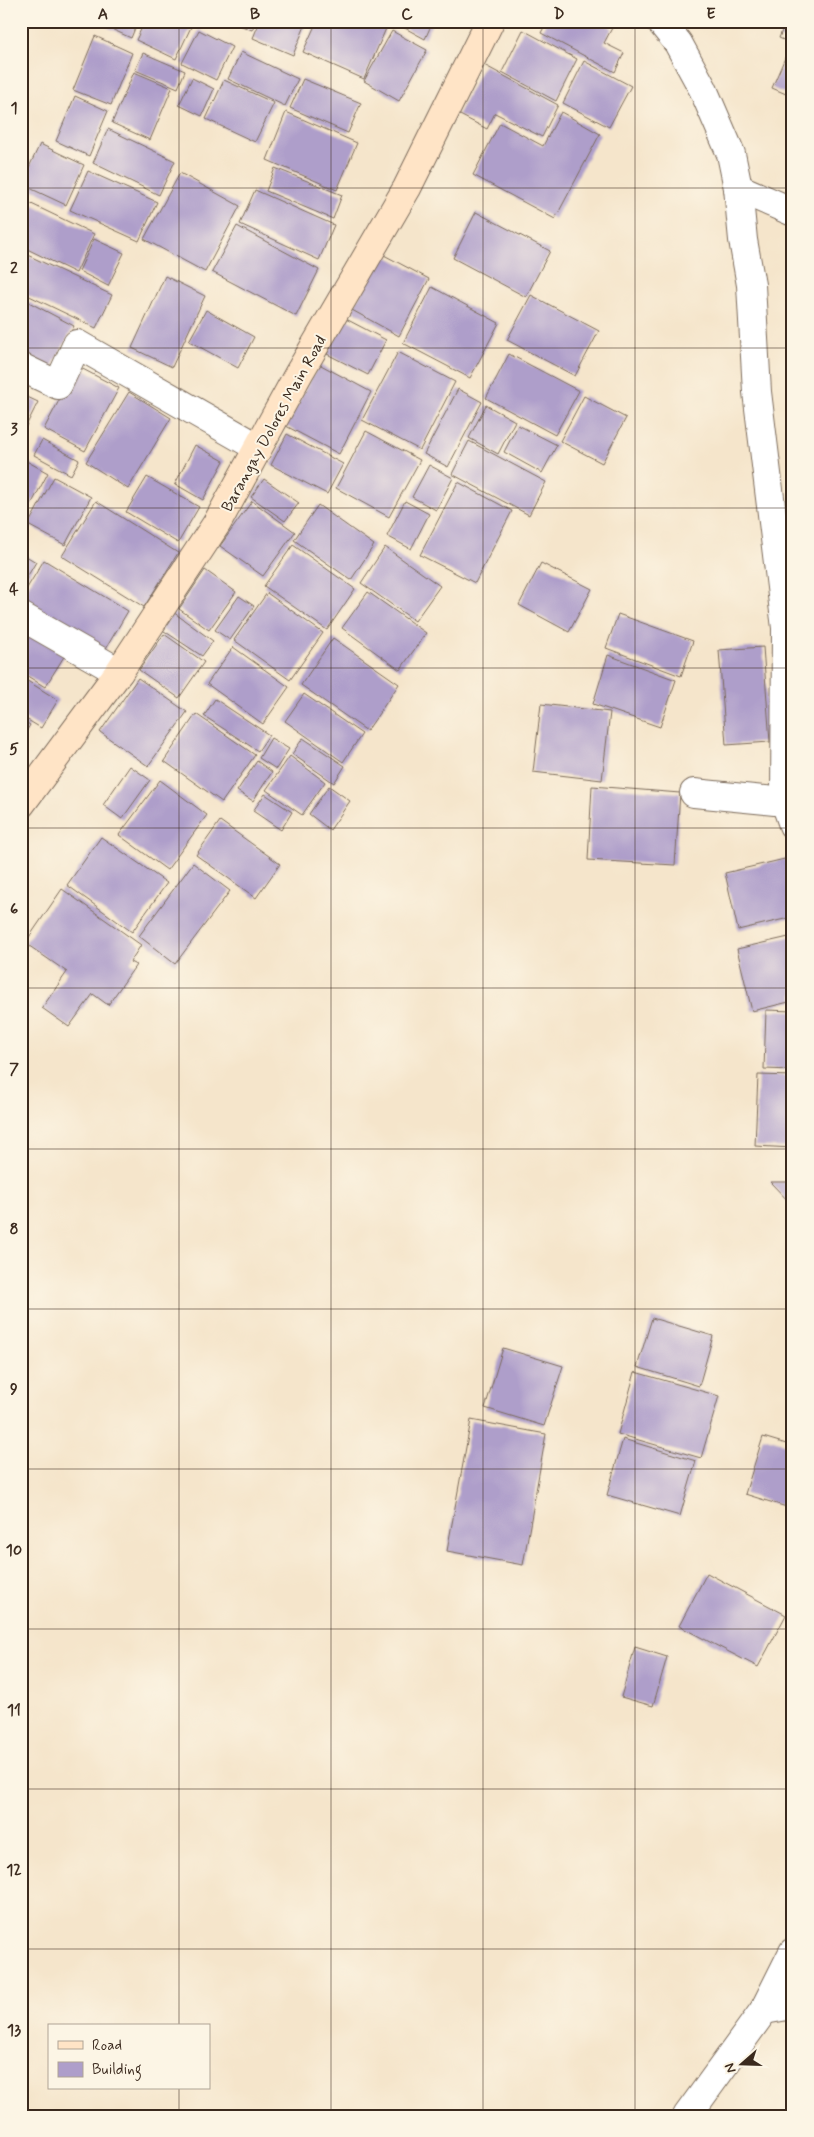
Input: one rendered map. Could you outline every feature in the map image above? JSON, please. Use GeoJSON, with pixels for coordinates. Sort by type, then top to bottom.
{"type":"FeatureCollection","features":[{"type":"Feature","properties":{"kind":"street","name":"Barangay Dolores Main Road"},"geometry":{"type":"LineString","coordinates":[[21,804],[119,672],[217,523],[258,447],[407,188],[490,21]]}},
{"type":"Feature","properties":{"kind":"street"},"geometry":{"type":"LineString","coordinates":[[660,21],[678,43],[703,89],[731,154],[738,188],[743,240],[751,285],[757,392],[786,628],[789,814],[694,794]]}},
{"type":"Feature","properties":{"kind":"street"},"geometry":{"type":"LineString","coordinates":[[738,188],[793,212]]}},
{"type":"Feature","properties":{"kind":"street"},"geometry":{"type":"LineString","coordinates":[[21,367],[58,385],[77,344],[258,447]]}},
{"type":"Feature","properties":{"kind":"street"},"geometry":{"type":"LineString","coordinates":[[21,616],[119,672]]}},
{"type":"Feature","properties":{"kind":"street"},"geometry":{"type":"LineString","coordinates":[[687,2116],[764,2010],[793,1952]]}},
{"type":"Feature","properties":{"kind":"street"},"geometry":{"type":"LineString","coordinates":[[764,2010],[793,2006]]}},
{"type":"Feature","properties":{"kind":"building"},"geometry":{"type":"Polygon","coordinates":[[[94,21],[138,21],[131,38],[94,21]]]}},
{"type":"Feature","properties":{"kind":"building"},"geometry":{"type":"Polygon","coordinates":[[[145,21],[180,21],[191,27],[176,59],[136,40],[145,21]]]}},
{"type":"Feature","properties":{"kind":"building"},"geometry":{"type":"Polygon","coordinates":[[[229,21],[256,21],[252,30],[229,21]]]}},
{"type":"Feature","properties":{"kind":"building"},"geometry":{"type":"Polygon","coordinates":[[[260,21],[307,21],[293,55],[253,38],[260,21]]]}},
{"type":"Feature","properties":{"kind":"building"},"geometry":{"type":"Polygon","coordinates":[[[317,21],[382,21],[388,24],[364,79],[303,52],[317,21]]]}},
{"type":"Feature","properties":{"kind":"building"},"geometry":{"type":"Polygon","coordinates":[[[392,21],[433,21],[425,39],[392,21]]]}},
{"type":"Feature","properties":{"kind":"building"},"geometry":{"type":"Polygon","coordinates":[[[547,21],[600,21],[612,28],[604,43],[624,53],[615,72],[541,33],[547,21]]]}},
{"type":"Feature","properties":{"kind":"building"},"geometry":{"type":"Polygon","coordinates":[[[786,21],[793,21],[793,44],[779,38],[786,21]]]}},
{"type":"Feature","properties":{"kind":"building"},"geometry":{"type":"Polygon","coordinates":[[[199,30],[232,47],[216,80],[182,63],[199,30]]]}},
{"type":"Feature","properties":{"kind":"building"},"geometry":{"type":"Polygon","coordinates":[[[523,30],[577,59],[556,101],[502,72],[523,30]]]}},
{"type":"Feature","properties":{"kind":"building"},"geometry":{"type":"Polygon","coordinates":[[[392,31],[427,50],[399,101],[364,81],[392,31]]]}},
{"type":"Feature","properties":{"kind":"building"},"geometry":{"type":"Polygon","coordinates":[[[95,36],[132,53],[111,105],[73,90],[95,36]]]}},
{"type":"Feature","properties":{"kind":"building"},"geometry":{"type":"Polygon","coordinates":[[[790,46],[793,47],[793,97],[772,88],[790,46]]]}},
{"type":"Feature","properties":{"kind":"building"},"geometry":{"type":"Polygon","coordinates":[[[241,52],[298,79],[285,106],[228,79],[241,52]]]}},
{"type":"Feature","properties":{"kind":"building"},"geometry":{"type":"Polygon","coordinates":[[[143,53],[185,71],[178,88],[135,70],[143,53]]]}},
{"type":"Feature","properties":{"kind":"building"},"geometry":{"type":"Polygon","coordinates":[[[584,61],[631,86],[609,127],[563,103],[584,61]]]}},
{"type":"Feature","properties":{"kind":"building"},"geometry":{"type":"Polygon","coordinates":[[[484,65],[558,105],[542,137],[495,113],[487,129],[458,114],[484,65]]]}},
{"type":"Feature","properties":{"kind":"building"},"geometry":{"type":"Polygon","coordinates":[[[134,72],[172,88],[150,140],[112,123],[134,72]]]}},
{"type":"Feature","properties":{"kind":"building"},"geometry":{"type":"Polygon","coordinates":[[[192,78],[214,89],[202,116],[179,105],[192,78]]]}},
{"type":"Feature","properties":{"kind":"building"},"geometry":{"type":"Polygon","coordinates":[[[303,79],[361,103],[348,133],[290,108],[303,79]]]}},
{"type":"Feature","properties":{"kind":"building"},"geometry":{"type":"Polygon","coordinates":[[[224,80],[274,103],[255,142],[206,119],[224,80]]]}},
{"type":"Feature","properties":{"kind":"building"},"geometry":{"type":"Polygon","coordinates":[[[75,96],[108,111],[89,156],[56,141],[75,96]]]}},
{"type":"Feature","properties":{"kind":"building"},"geometry":{"type":"Polygon","coordinates":[[[286,112],[357,143],[337,190],[267,160],[286,112]]]}},
{"type":"Feature","properties":{"kind":"building"},"geometry":{"type":"Polygon","coordinates":[[[561,112],[600,134],[555,219],[473,175],[500,123],[543,146],[561,112]]]}},
{"type":"Feature","properties":{"kind":"building"},"geometry":{"type":"Polygon","coordinates":[[[108,129],[175,161],[159,195],[93,163],[108,129]]]}},
{"type":"Feature","properties":{"kind":"building"},"geometry":{"type":"Polygon","coordinates":[[[40,144],[84,165],[66,205],[21,184],[40,144]]]}},
{"type":"Feature","properties":{"kind":"building"},"geometry":{"type":"Polygon","coordinates":[[[275,168],[342,195],[333,219],[266,191],[275,168]]]}},
{"type":"Feature","properties":{"kind":"building"},"geometry":{"type":"Polygon","coordinates":[[[88,171],[157,202],[139,241],[70,210],[88,171]]]}},
{"type":"Feature","properties":{"kind":"building"},"geometry":{"type":"Polygon","coordinates":[[[180,173],[240,206],[205,272],[144,239],[180,173]]]}},
{"type":"Feature","properties":{"kind":"building"},"geometry":{"type":"Polygon","coordinates":[[[255,190],[334,225],[319,260],[240,224],[255,190]]]}},
{"type":"Feature","properties":{"kind":"building"},"geometry":{"type":"Polygon","coordinates":[[[21,199],[94,234],[76,273],[21,246],[21,199]]]}},
{"type":"Feature","properties":{"kind":"building"},"geometry":{"type":"Polygon","coordinates":[[[476,212],[550,251],[526,297],[453,258],[476,212]]]}},
{"type":"Feature","properties":{"kind":"building"},"geometry":{"type":"Polygon","coordinates":[[[237,226],[319,270],[296,316],[212,272],[237,226]]]}},
{"type":"Feature","properties":{"kind":"building"},"geometry":{"type":"Polygon","coordinates":[[[94,239],[124,253],[108,286],[79,271],[94,239]]]}},
{"type":"Feature","properties":{"kind":"building"},"geometry":{"type":"Polygon","coordinates":[[[21,252],[112,295],[96,328],[21,292],[21,252]]]}},
{"type":"Feature","properties":{"kind":"building"},"geometry":{"type":"Polygon","coordinates":[[[382,254],[429,279],[399,336],[352,310],[382,254]]]}},
{"type":"Feature","properties":{"kind":"building"},"geometry":{"type":"Polygon","coordinates":[[[165,276],[205,296],[172,367],[132,348],[165,276]]]}},
{"type":"Feature","properties":{"kind":"building"},"geometry":{"type":"Polygon","coordinates":[[[432,287],[499,323],[470,378],[403,343],[432,287]]]}},
{"type":"Feature","properties":{"kind":"building"},"geometry":{"type":"Polygon","coordinates":[[[531,295],[599,331],[575,376],[507,340],[531,295]]]}},
{"type":"Feature","properties":{"kind":"building"},"geometry":{"type":"Polygon","coordinates":[[[21,298],[74,326],[49,372],[21,356],[21,298]]]}},
{"type":"Feature","properties":{"kind":"building"},"geometry":{"type":"Polygon","coordinates":[[[206,310],[254,337],[238,368],[189,341],[206,310]]]}},
{"type":"Feature","properties":{"kind":"building"},"geometry":{"type":"Polygon","coordinates":[[[346,319],[386,340],[368,375],[327,354],[346,319]]]}},
{"type":"Feature","properties":{"kind":"building"},"geometry":{"type":"Polygon","coordinates":[[[398,352],[455,382],[420,450],[362,420],[398,352]]]}},
{"type":"Feature","properties":{"kind":"building"},"geometry":{"type":"Polygon","coordinates":[[[509,354],[579,391],[555,435],[486,398],[509,354]]]}},
{"type":"Feature","properties":{"kind":"building"},"geometry":{"type":"Polygon","coordinates":[[[319,364],[371,392],[339,454],[286,426],[319,364]]]}},
{"type":"Feature","properties":{"kind":"building"},"geometry":{"type":"Polygon","coordinates":[[[77,366],[119,388],[85,451],[44,429],[77,366]]]}},
{"type":"Feature","properties":{"kind":"building"},"geometry":{"type":"Polygon","coordinates":[[[458,389],[482,402],[448,467],[424,454],[458,389]]]}},
{"type":"Feature","properties":{"kind":"building"},"geometry":{"type":"Polygon","coordinates":[[[129,392],[171,418],[128,489],[86,462],[129,392]]]}},
{"type":"Feature","properties":{"kind":"building"},"geometry":{"type":"Polygon","coordinates":[[[21,394],[38,402],[21,436],[21,394]]]}},
{"type":"Feature","properties":{"kind":"building"},"geometry":{"type":"Polygon","coordinates":[[[584,396],[626,418],[602,463],[560,441],[584,396]]]}},
{"type":"Feature","properties":{"kind":"building"},"geometry":{"type":"Polygon","coordinates":[[[486,405],[515,421],[498,454],[469,438],[486,405]]]}},
{"type":"Feature","properties":{"kind":"building"},"geometry":{"type":"Polygon","coordinates":[[[518,425],[557,445],[542,473],[504,452],[518,425]]]}},
{"type":"Feature","properties":{"kind":"building"},"geometry":{"type":"Polygon","coordinates":[[[366,431],[420,460],[389,517],[336,488],[366,431]]]}},
{"type":"Feature","properties":{"kind":"building"},"geometry":{"type":"Polygon","coordinates":[[[287,434],[343,464],[327,494],[271,465],[287,434]]]}},
{"type":"Feature","properties":{"kind":"building"},"geometry":{"type":"Polygon","coordinates":[[[42,440],[79,460],[71,475],[34,455],[42,440]]]}},
{"type":"Feature","properties":{"kind":"building"},"geometry":{"type":"Polygon","coordinates":[[[469,441],[546,482],[529,515],[452,474],[469,441]]]}},
{"type":"Feature","properties":{"kind":"building"},"geometry":{"type":"Polygon","coordinates":[[[195,445],[224,461],[203,500],[175,484],[195,445]]]}},
{"type":"Feature","properties":{"kind":"building"},"geometry":{"type":"Polygon","coordinates":[[[21,458],[48,473],[25,516],[21,514],[21,458]]]}},
{"type":"Feature","properties":{"kind":"building"},"geometry":{"type":"Polygon","coordinates":[[[429,465],[453,478],[436,510],[412,497],[429,465]]]}},
{"type":"Feature","properties":{"kind":"building"},"geometry":{"type":"Polygon","coordinates":[[[54,477],[91,497],[65,545],[28,525],[54,477]]]}},
{"type":"Feature","properties":{"kind":"building"},"geometry":{"type":"Polygon","coordinates":[[[147,477],[199,507],[178,543],[126,512],[147,477]]]}},
{"type":"Feature","properties":{"kind":"building"},"geometry":{"type":"Polygon","coordinates":[[[264,479],[299,503],[285,521],[251,497],[264,479]]]}},
{"type":"Feature","properties":{"kind":"building"},"geometry":{"type":"Polygon","coordinates":[[[458,482],[512,511],[475,583],[420,555],[458,482]]]}},
{"type":"Feature","properties":{"kind":"building"},"geometry":{"type":"Polygon","coordinates":[[[96,501],[178,553],[144,607],[62,556],[96,501]]]}},
{"type":"Feature","properties":{"kind":"building"},"geometry":{"type":"Polygon","coordinates":[[[252,501],[295,532],[263,576],[220,546],[252,501]]]}},
{"type":"Feature","properties":{"kind":"building"},"geometry":{"type":"Polygon","coordinates":[[[405,501],[429,514],[411,549],[387,536],[405,501]]]}},
{"type":"Feature","properties":{"kind":"building"},"geometry":{"type":"Polygon","coordinates":[[[318,505],[374,545],[351,580],[294,540],[318,505]]]}},
{"type":"Feature","properties":{"kind":"building"},"geometry":{"type":"Polygon","coordinates":[[[293,545],[355,589],[327,630],[264,586],[293,545]]]}},
{"type":"Feature","properties":{"kind":"building"},"geometry":{"type":"Polygon","coordinates":[[[385,547],[440,586],[415,621],[361,583],[385,547]]]}},
{"type":"Feature","properties":{"kind":"building"},"geometry":{"type":"Polygon","coordinates":[[[21,553],[36,562],[21,587],[21,553]]]}},
{"type":"Feature","properties":{"kind":"building"},"geometry":{"type":"Polygon","coordinates":[[[44,560],[128,611],[102,655],[21,606],[21,598],[44,560]]]}},
{"type":"Feature","properties":{"kind":"building"},"geometry":{"type":"Polygon","coordinates":[[[541,563],[592,589],[569,632],[519,605],[541,563]]]}},
{"type":"Feature","properties":{"kind":"building"},"geometry":{"type":"Polygon","coordinates":[[[205,570],[236,592],[209,630],[179,609],[205,570]]]}},
{"type":"Feature","properties":{"kind":"building"},"geometry":{"type":"Polygon","coordinates":[[[368,592],[426,633],[400,670],[342,628],[368,592]]]}},
{"type":"Feature","properties":{"kind":"building"},"geometry":{"type":"Polygon","coordinates":[[[267,593],[323,633],[290,680],[234,640],[267,593]]]}},
{"type":"Feature","properties":{"kind":"building"},"geometry":{"type":"Polygon","coordinates":[[[239,596],[254,606],[230,640],[215,630],[239,596]]]}},
{"type":"Feature","properties":{"kind":"building"},"geometry":{"type":"Polygon","coordinates":[[[173,612],[213,641],[202,656],[161,629],[173,612]]]}},
{"type":"Feature","properties":{"kind":"building"},"geometry":{"type":"Polygon","coordinates":[[[618,614],[693,641],[681,676],[606,648],[618,614]]]}},
{"type":"Feature","properties":{"kind":"building"},"geometry":{"type":"Polygon","coordinates":[[[21,628],[65,655],[45,687],[21,672],[21,628]]]}},
{"type":"Feature","properties":{"kind":"building"},"geometry":{"type":"Polygon","coordinates":[[[164,634],[204,662],[179,698],[139,670],[164,634]]]}},
{"type":"Feature","properties":{"kind":"building"},"geometry":{"type":"Polygon","coordinates":[[[333,638],[399,684],[367,731],[301,685],[333,638]]]}},
{"type":"Feature","properties":{"kind":"building"},"geometry":{"type":"Polygon","coordinates":[[[233,647],[289,687],[263,724],[207,684],[233,647]]]}},
{"type":"Feature","properties":{"kind":"building"},"geometry":{"type":"Polygon","coordinates":[[[763,647],[770,742],[726,745],[719,650],[763,647]]]}},
{"type":"Feature","properties":{"kind":"building"},"geometry":{"type":"Polygon","coordinates":[[[608,655],[676,680],[660,727],[593,704],[608,655]]]}},
{"type":"Feature","properties":{"kind":"building"},"geometry":{"type":"Polygon","coordinates":[[[21,677],[58,700],[41,728],[21,716],[21,677]]]}},
{"type":"Feature","properties":{"kind":"building"},"geometry":{"type":"Polygon","coordinates":[[[138,678],[187,712],[148,766],[100,732],[138,678]]]}},
{"type":"Feature","properties":{"kind":"building"},"geometry":{"type":"Polygon","coordinates":[[[304,694],[362,734],[343,762],[285,721],[304,694]]]}},
{"type":"Feature","properties":{"kind":"building"},"geometry":{"type":"Polygon","coordinates":[[[215,699],[269,735],[258,751],[204,716],[215,699]]]}},
{"type":"Feature","properties":{"kind":"building"},"geometry":{"type":"Polygon","coordinates":[[[541,704],[610,712],[602,780],[533,772],[541,704]]]}},
{"type":"Feature","properties":{"kind":"building"},"geometry":{"type":"Polygon","coordinates":[[[196,714],[255,755],[222,802],[164,761],[196,714]]]}},
{"type":"Feature","properties":{"kind":"building"},"geometry":{"type":"Polygon","coordinates":[[[21,719],[30,725],[21,740],[21,719]]]}},
{"type":"Feature","properties":{"kind":"building"},"geometry":{"type":"Polygon","coordinates":[[[271,738],[289,749],[276,769],[259,758],[271,738]]]}},
{"type":"Feature","properties":{"kind":"building"},"geometry":{"type":"Polygon","coordinates":[[[303,738],[345,766],[334,783],[292,754],[303,738]]]}},
{"type":"Feature","properties":{"kind":"building"},"geometry":{"type":"Polygon","coordinates":[[[290,756],[325,782],[302,815],[266,790],[290,756]]]}},
{"type":"Feature","properties":{"kind":"building"},"geometry":{"type":"Polygon","coordinates":[[[257,761],[272,772],[253,801],[237,791],[257,761]]]}},
{"type":"Feature","properties":{"kind":"building"},"geometry":{"type":"Polygon","coordinates":[[[130,766],[150,780],[122,819],[103,805],[130,766]]]}},
{"type":"Feature","properties":{"kind":"building"},"geometry":{"type":"Polygon","coordinates":[[[160,780],[207,815],[167,870],[119,835],[160,780]]]}},
{"type":"Feature","properties":{"kind":"building"},"geometry":{"type":"Polygon","coordinates":[[[329,786],[350,801],[330,830],[309,814],[329,786]]]}},
{"type":"Feature","properties":{"kind":"building"},"geometry":{"type":"Polygon","coordinates":[[[592,786],[680,793],[675,865],[588,860],[592,786]]]}},
{"type":"Feature","properties":{"kind":"building"},"geometry":{"type":"Polygon","coordinates":[[[265,794],[292,812],[281,830],[253,811],[265,794]]]}},
{"type":"Feature","properties":{"kind":"building"},"geometry":{"type":"Polygon","coordinates":[[[220,821],[280,864],[256,898],[196,855],[220,821]]]}},
{"type":"Feature","properties":{"kind":"building"},"geometry":{"type":"Polygon","coordinates":[[[101,837],[167,883],[132,932],[67,885],[101,837]]]}},
{"type":"Feature","properties":{"kind":"building"},"geometry":{"type":"Polygon","coordinates":[[[789,858],[793,875],[793,917],[738,930],[725,873],[789,858]]]}},
{"type":"Feature","properties":{"kind":"building"},"geometry":{"type":"Polygon","coordinates":[[[193,863],[230,891],[175,964],[139,936],[193,863]]]}},
{"type":"Feature","properties":{"kind":"building"},"geometry":{"type":"Polygon","coordinates":[[[62,889],[141,945],[130,962],[136,965],[108,1005],[93,994],[69,1027],[42,1008],[67,972],[25,943],[62,889]]]}},
{"type":"Feature","properties":{"kind":"building"},"geometry":{"type":"Polygon","coordinates":[[[793,936],[793,1001],[752,1011],[737,949],[793,936]]]}},
{"type":"Feature","properties":{"kind":"building"},"geometry":{"type":"Polygon","coordinates":[[[21,949],[26,953],[21,960],[21,949]]]}},
{"type":"Feature","properties":{"kind":"building"},"geometry":{"type":"Polygon","coordinates":[[[766,1010],[793,1011],[793,1070],[764,1069],[766,1010]]]}},
{"type":"Feature","properties":{"kind":"building"},"geometry":{"type":"Polygon","coordinates":[[[758,1075],[793,1076],[793,1148],[755,1146],[758,1075]]]}},
{"type":"Feature","properties":{"kind":"building"},"geometry":{"type":"Polygon","coordinates":[[[770,1182],[793,1182],[793,1206],[770,1182]]]}},
{"type":"Feature","properties":{"kind":"building"},"geometry":{"type":"Polygon","coordinates":[[[652,1318],[713,1336],[699,1386],[637,1367],[652,1318]]]}},
{"type":"Feature","properties":{"kind":"building"},"geometry":{"type":"Polygon","coordinates":[[[503,1348],[563,1366],[544,1426],[485,1408],[503,1348]]]}},
{"type":"Feature","properties":{"kind":"building"},"geometry":{"type":"Polygon","coordinates":[[[635,1372],[719,1396],[701,1458],[618,1434],[635,1372]]]}},
{"type":"Feature","properties":{"kind":"building"},"geometry":{"type":"Polygon","coordinates":[[[471,1420],[546,1434],[523,1565],[447,1551],[471,1420]]]}},
{"type":"Feature","properties":{"kind":"building"},"geometry":{"type":"Polygon","coordinates":[[[763,1437],[793,1446],[793,1509],[745,1494],[763,1437]]]}},
{"type":"Feature","properties":{"kind":"building"},"geometry":{"type":"Polygon","coordinates":[[[623,1439],[696,1461],[680,1516],[607,1495],[623,1439]]]}},
{"type":"Feature","properties":{"kind":"building"},"geometry":{"type":"Polygon","coordinates":[[[707,1573],[786,1615],[758,1667],[679,1626],[707,1573]]]}},
{"type":"Feature","properties":{"kind":"building"},"geometry":{"type":"Polygon","coordinates":[[[635,1647],[667,1657],[653,1706],[621,1697],[635,1647]]]}}]}
